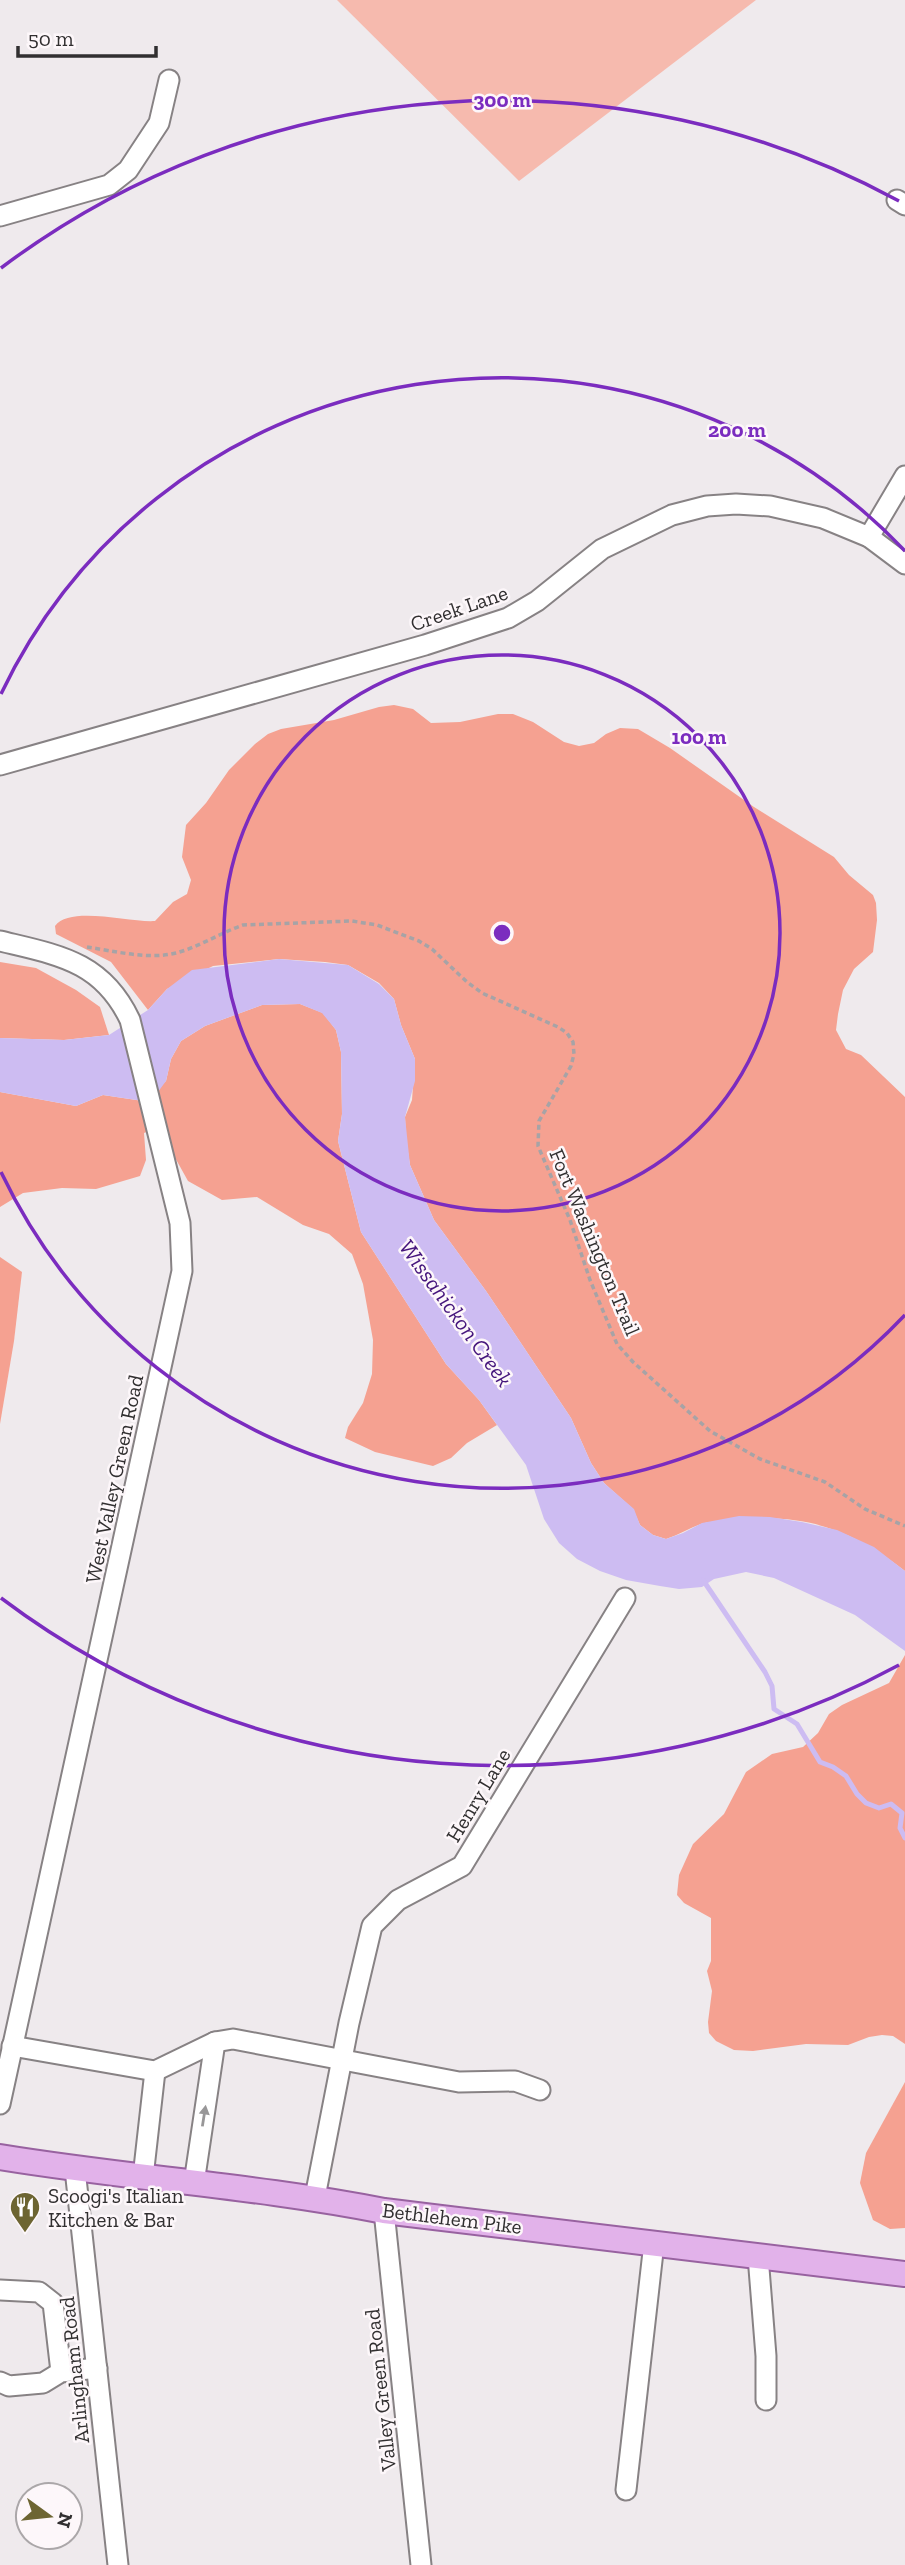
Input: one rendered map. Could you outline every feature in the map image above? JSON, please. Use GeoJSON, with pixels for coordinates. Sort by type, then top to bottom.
{"type":"FeatureCollection","features":[{"type":"Feature","properties":{"kind":"main road","name":"Bethlehem Pike"},"geometry":{"type":"LineString","coordinates":[[0,2157],[75,2169],[314,2197],[384,2211],[905,2274]]}},
{"type":"Feature","properties":{"kind":"street"},"geometry":{"type":"LineString","coordinates":[[0,216],[109,186],[128,170],[159,123],[169,80]]}},
{"type":"Feature","properties":{"kind":"street"},"geometry":{"type":"LineString","coordinates":[[869,537],[905,476]]}},
{"type":"Feature","properties":{"kind":"street","name":"Creek Lane"},"geometry":{"type":"LineString","coordinates":[[0,765],[413,649],[498,622],[537,601],[602,549],[623,537],[679,513],[710,506],[769,506],[823,518],[869,537],[905,564]]}},
{"type":"Feature","properties":{"kind":"street","name":"West Valley Green Road"},"geometry":{"type":"LineString","coordinates":[[0,941],[61,957],[86,969],[113,990],[130,1020],[180,1223],[182,1271],[0,2104]]}},
{"type":"Feature","properties":{"kind":"street","name":"Henry Lane"},"geometry":{"type":"LineString","coordinates":[[314,2197],[349,2023],[372,1926],[398,1900],[462,1866],[625,1598]]}},
{"type":"Feature","properties":{"kind":"street"},"geometry":{"type":"LineString","coordinates":[[12,2046],[155,2071],[215,2042],[233,2039],[459,2082],[515,2081],[540,2090]]}},
{"type":"Feature","properties":{"kind":"street"},"geometry":{"type":"LineString","coordinates":[[194,2183],[215,2042]]}},
{"type":"Feature","properties":{"kind":"street"},"geometry":{"type":"LineString","coordinates":[[143,2177],[155,2071]]}},
{"type":"Feature","properties":{"kind":"street","name":"Arlingham Road"},"geometry":{"type":"LineString","coordinates":[[75,2169],[118,2565]]}},
{"type":"Feature","properties":{"kind":"street","name":"Valley Green Road"},"geometry":{"type":"LineString","coordinates":[[384,2211],[421,2565]]}},
{"type":"Feature","properties":{"kind":"street"},"geometry":{"type":"LineString","coordinates":[[626,2490],[654,2243]]}},
{"type":"Feature","properties":{"kind":"street"},"geometry":{"type":"LineString","coordinates":[[758,2256],[766,2356],[765,2400]]}},
{"type":"Feature","properties":{"kind":"street"},"geometry":{"type":"LineString","coordinates":[[0,2290],[39,2292],[52,2303],[61,2372]]}},
{"type":"Feature","properties":{"kind":"street"},"geometry":{"type":"LineString","coordinates":[[0,2382],[9,2386],[44,2383],[61,2372],[97,2368]]}},
{"type":"Feature","properties":{"kind":"path","name":"Fort Washington Trail"},"geometry":{"type":"LineString","coordinates":[[140,954],[174,954],[243,925],[364,922],[419,941],[442,957],[482,993],[558,1027],[573,1042],[574,1054],[571,1066],[539,1121],[538,1146],[560,1194],[590,1280],[617,1343],[633,1362],[710,1431],[760,1459],[825,1482],[866,1509],[905,1526]]}},
{"type":"Feature","properties":{"kind":"shaded area"},"geometry":{"type":"Polygon","coordinates":[[[337,0],[756,0],[519,181],[337,0]]]}},
{"type":"Feature","properties":{"kind":"shaded area"},"geometry":{"type":"Polygon","coordinates":[[[394,705],[413,709],[431,723],[460,722],[498,714],[513,714],[533,722],[564,742],[579,746],[594,743],[620,728],[638,729],[834,857],[849,875],[873,895],[877,920],[873,952],[854,969],[843,990],[836,1030],[846,1049],[861,1055],[905,1097],[905,1571],[845,1534],[804,1522],[759,1518],[713,1522],[666,1539],[653,1535],[640,1525],[633,1509],[604,1483],[591,1463],[571,1418],[486,1291],[434,1220],[410,1165],[406,1139],[405,1117],[412,1100],[415,1059],[394,999],[379,983],[348,965],[325,962],[279,959],[213,966],[167,989],[148,1010],[111,962],[56,934],[55,926],[74,917],[102,916],[155,921],[173,902],[187,894],[191,880],[182,857],[186,825],[206,803],[229,770],[268,734],[394,705]]]}},
{"type":"Feature","properties":{"kind":"shaded area"},"geometry":{"type":"Polygon","coordinates":[[[0,962],[36,968],[76,990],[100,1007],[109,1035],[64,1040],[0,1038],[0,962]]]}},
{"type":"Feature","properties":{"kind":"shaded area"},"geometry":{"type":"Polygon","coordinates":[[[300,1004],[323,1013],[336,1030],[341,1052],[342,1114],[338,1141],[361,1232],[446,1364],[479,1400],[497,1425],[467,1443],[451,1458],[433,1466],[375,1452],[345,1438],[348,1427],[363,1403],[372,1374],[373,1340],[363,1284],[352,1254],[329,1234],[303,1225],[257,1197],[222,1200],[188,1181],[173,1154],[164,1125],[144,1133],[146,1160],[140,1176],[96,1189],[62,1188],[23,1193],[0,1207],[0,1092],[76,1106],[103,1095],[143,1101],[166,1081],[171,1059],[181,1041],[205,1026],[262,1005],[300,1004]]]}},
{"type":"Feature","properties":{"kind":"shaded area"},"geometry":{"type":"Polygon","coordinates":[[[0,1257],[22,1272],[0,1424],[0,1257]]]}},
{"type":"Feature","properties":{"kind":"shaded area"},"geometry":{"type":"Polygon","coordinates":[[[905,1655],[905,2044],[893,2036],[882,2035],[848,2045],[806,2044],[753,2051],[734,2050],[716,2041],[709,2033],[712,1991],[707,1971],[711,1961],[711,1918],[684,1903],[677,1895],[679,1875],[693,1844],[724,1814],[746,1772],[772,1754],[803,1747],[818,1733],[829,1714],[889,1683],[905,1655]]]}},
{"type":"Feature","properties":{"kind":"shaded area"},"geometry":{"type":"Polygon","coordinates":[[[905,2082],[905,2228],[890,2229],[873,2220],[860,2183],[866,2153],[905,2082]]]}},
{"type":"Feature","properties":{"kind":"water","name":"Wissahickon Creek"},"geometry":{"type":"Polygon","coordinates":[[[279,959],[348,965],[379,984],[394,999],[415,1059],[415,1081],[405,1117],[410,1165],[434,1220],[486,1291],[571,1418],[591,1463],[604,1483],[634,1509],[640,1525],[653,1535],[666,1539],[702,1523],[739,1516],[770,1517],[837,1530],[874,1547],[905,1571],[905,1651],[855,1615],[774,1578],[746,1572],[714,1579],[702,1587],[679,1589],[660,1586],[626,1580],[600,1571],[577,1559],[559,1543],[544,1519],[526,1465],[479,1400],[446,1364],[361,1232],[338,1141],[342,1114],[341,1052],[336,1030],[322,1013],[300,1004],[262,1005],[205,1026],[181,1041],[171,1059],[166,1081],[155,1096],[143,1101],[103,1095],[76,1106],[0,1092],[0,1038],[64,1040],[109,1035],[148,1010],[167,989],[192,970],[279,959]]]}},
{"type":"Feature","properties":{"kind":"waterway"},"geometry":{"type":"LineString","coordinates":[[703,1580],[765,1672],[772,1686],[774,1709],[797,1724],[820,1762],[846,1776],[866,1803],[879,1808],[891,1804],[902,1813],[900,1828],[905,1838]]}},
{"type":"Feature","properties":{"kind":"place","name":"Scoogi's Italian Kitchen & Bar"},"geometry":{"type":"Point","coordinates":[25,2234]}}]}
